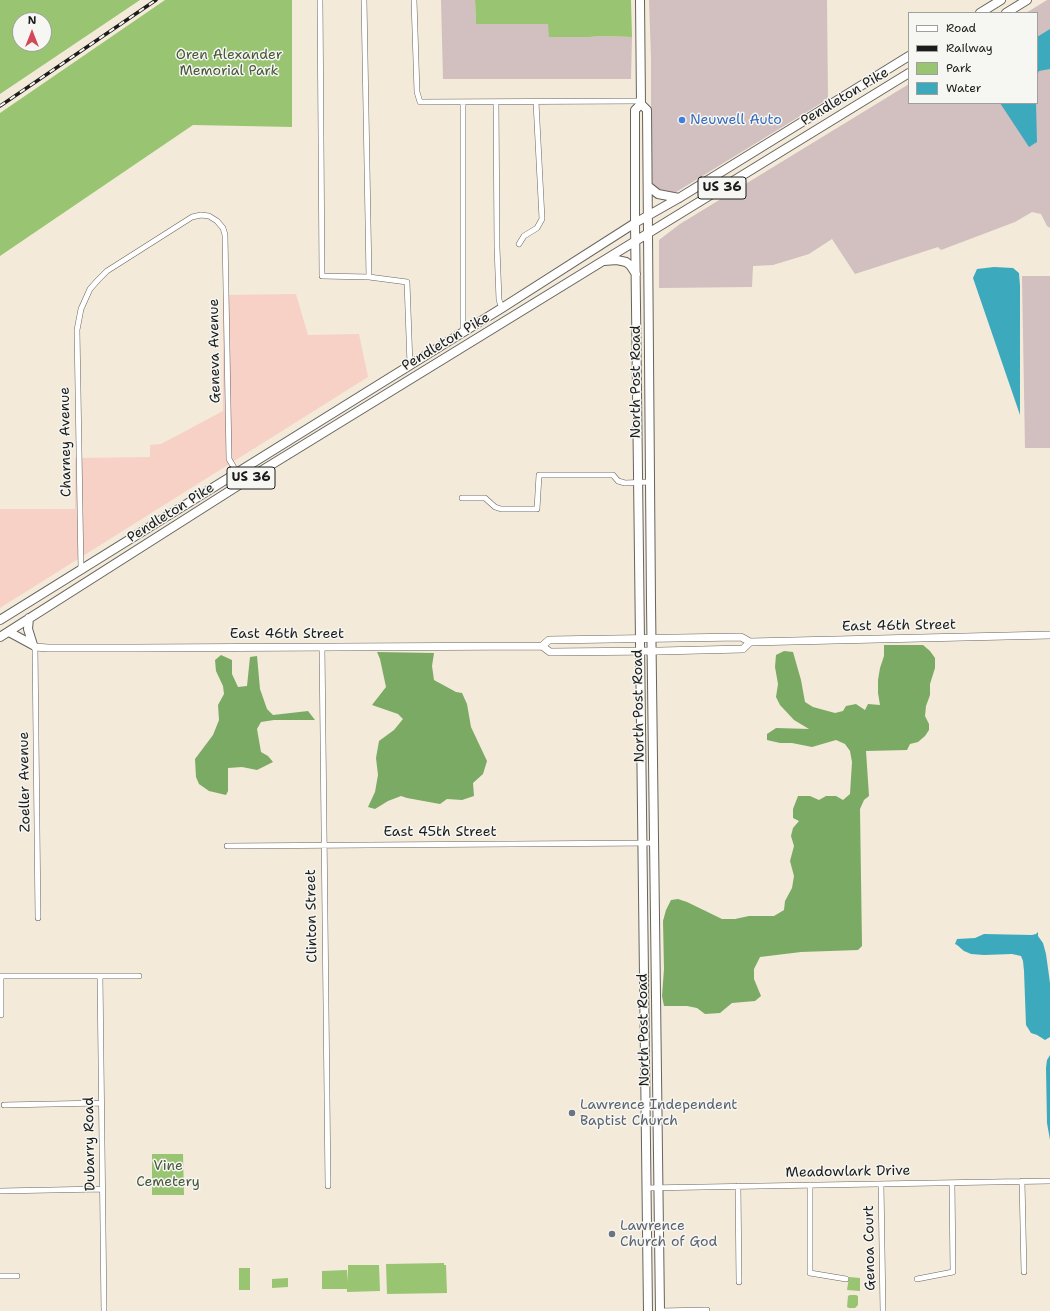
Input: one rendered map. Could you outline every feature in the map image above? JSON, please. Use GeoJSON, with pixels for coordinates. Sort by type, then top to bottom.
{"type":"FeatureCollection","features":[{"type":"Feature","properties":{"kind":"main road","name":"North Post Road"},"geometry":{"type":"LineString","coordinates":[[640,0],[641,102],[647,110],[660,1311]]}},
{"type":"Feature","properties":{"kind":"main road"},"geometry":{"type":"LineString","coordinates":[[982,12],[1001,0]]}},
{"type":"Feature","properties":{"kind":"main road"},"geometry":{"type":"LineString","coordinates":[[1008,12],[1027,0]]}},
{"type":"Feature","properties":{"kind":"main road","name":"Pendleton Pike"},"geometry":{"type":"LineString","coordinates":[[0,620],[635,224],[680,198],[908,57]]}},
{"type":"Feature","properties":{"kind":"main road","name":"Pendleton Pike"},"geometry":{"type":"LineString","coordinates":[[0,637],[243,483],[908,74]]}},
{"type":"Feature","properties":{"kind":"main road","name":"North Post Road"},"geometry":{"type":"LineString","coordinates":[[641,102],[635,110],[635,224],[648,1311]]}},
{"type":"Feature","properties":{"kind":"main road"},"geometry":{"type":"LineString","coordinates":[[648,186],[658,194],[680,198]]}},
{"type":"Feature","properties":{"kind":"main road"},"geometry":{"type":"LineString","coordinates":[[602,262],[612,260],[625,261],[630,264],[636,274]]}},
{"type":"Feature","properties":{"kind":"main road"},"geometry":{"type":"LineString","coordinates":[[30,618],[28,629],[34,646]]}},
{"type":"Feature","properties":{"kind":"main road"},"geometry":{"type":"LineString","coordinates":[[9,632],[34,646]]}},
{"type":"Feature","properties":{"kind":"street"},"geometry":{"type":"LineString","coordinates":[[320,0],[322,276],[369,277],[406,282],[410,365]]}},
{"type":"Feature","properties":{"kind":"street"},"geometry":{"type":"LineString","coordinates":[[364,0],[369,277]]}},
{"type":"Feature","properties":{"kind":"street"},"geometry":{"type":"LineString","coordinates":[[414,0],[417,92],[420,102],[641,102]]}},
{"type":"Feature","properties":{"kind":"street"},"geometry":{"type":"LineString","coordinates":[[496,102],[497,247],[499,300],[502,308]]}},
{"type":"Feature","properties":{"kind":"street"},"geometry":{"type":"LineString","coordinates":[[519,244],[524,236],[537,228],[542,219],[536,102]]}},
{"type":"Feature","properties":{"kind":"street"},"geometry":{"type":"LineString","coordinates":[[462,103],[463,332]]}},
{"type":"Feature","properties":{"kind":"street","name":"Charney Avenue"},"geometry":{"type":"LineString","coordinates":[[80,570],[77,333],[80,314],[90,290],[98,280],[110,270],[192,217],[201,215],[214,218]]}},
{"type":"Feature","properties":{"kind":"street","name":"Geneva Avenue"},"geometry":{"type":"LineString","coordinates":[[214,218],[222,226],[225,235],[229,459],[243,483]]}},
{"type":"Feature","properties":{"kind":"street"},"geometry":{"type":"LineString","coordinates":[[462,498],[485,498],[495,507],[501,509],[537,509],[539,475],[612,475],[618,481],[625,483],[650,482]]}},
{"type":"Feature","properties":{"kind":"street","name":"East 46th Street"},"geometry":{"type":"LineString","coordinates":[[542,646],[549,640],[741,637],[750,642],[1050,635]]}},
{"type":"Feature","properties":{"kind":"street","name":"East 46th Street"},"geometry":{"type":"LineString","coordinates":[[34,646],[48,648],[135,648],[542,646],[550,652],[743,649],[750,642]]}},
{"type":"Feature","properties":{"kind":"street","name":"Zoeller Avenue"},"geometry":{"type":"LineString","coordinates":[[34,646],[38,918]]}},
{"type":"Feature","properties":{"kind":"street","name":"Clinton Street"},"geometry":{"type":"LineString","coordinates":[[322,647],[328,1186]]}},
{"type":"Feature","properties":{"kind":"street","name":"East 45th Street"},"geometry":{"type":"LineString","coordinates":[[227,846],[323,844],[654,843]]}},
{"type":"Feature","properties":{"kind":"street"},"geometry":{"type":"LineString","coordinates":[[1,1015],[0,976],[139,976]]}},
{"type":"Feature","properties":{"kind":"street","name":"Dubarry Road"},"geometry":{"type":"LineString","coordinates":[[100,976],[104,1311]]}},
{"type":"Feature","properties":{"kind":"street"},"geometry":{"type":"LineString","coordinates":[[4,1105],[101,1104]]}},
{"type":"Feature","properties":{"kind":"street"},"geometry":{"type":"LineString","coordinates":[[1022,1181],[1024,1272]]}},
{"type":"Feature","properties":{"kind":"street","name":"Meadowlark Drive"},"geometry":{"type":"LineString","coordinates":[[646,1188],[1050,1181]]}},
{"type":"Feature","properties":{"kind":"street"},"geometry":{"type":"LineString","coordinates":[[917,1279],[953,1272],[952,1182]]}},
{"type":"Feature","properties":{"kind":"street","name":"Genoa Court"},"geometry":{"type":"LineString","coordinates":[[881,1184],[883,1311]]}},
{"type":"Feature","properties":{"kind":"street"},"geometry":{"type":"LineString","coordinates":[[810,1185],[810,1273],[846,1279]]}},
{"type":"Feature","properties":{"kind":"street"},"geometry":{"type":"LineString","coordinates":[[738,1186],[739,1282]]}},
{"type":"Feature","properties":{"kind":"street"},"geometry":{"type":"LineString","coordinates":[[0,1191],[102,1189]]}},
{"type":"Feature","properties":{"kind":"street"},"geometry":{"type":"LineString","coordinates":[[0,1276],[17,1276]]}},
{"type":"Feature","properties":{"kind":"street"},"geometry":{"type":"LineString","coordinates":[[660,1311],[707,1310]]}},
{"type":"Feature","properties":{"kind":"shaded area"},"geometry":{"type":"Polygon","coordinates":[[[441,0],[475,0],[476,24],[549,24],[549,36],[632,37],[631,79],[443,79],[441,0]]]}},
{"type":"Feature","properties":{"kind":"shaded area"},"geometry":{"type":"Polygon","coordinates":[[[649,0],[827,0],[828,99],[673,194],[660,193],[651,183],[651,58],[649,0]]]}},
{"type":"Feature","properties":{"kind":"shaded area"},"geometry":{"type":"Polygon","coordinates":[[[1047,0],[1050,0],[1050,228],[1047,226],[1041,214],[1032,212],[1015,222],[941,250],[938,247],[855,274],[832,239],[809,254],[773,265],[753,266],[752,287],[659,288],[659,240],[680,224],[908,85],[908,104],[1038,104],[1038,12],[1028,12],[1047,0]]]}},
{"type":"Feature","properties":{"kind":"shaded area"},"geometry":{"type":"Polygon","coordinates":[[[1022,276],[1050,276],[1050,448],[1025,448],[1022,276]]]}},
{"type":"Feature","properties":{"kind":"shaded area"},"geometry":{"type":"Polygon","coordinates":[[[296,294],[308,335],[359,334],[368,377],[0,608],[0,509],[75,509],[75,458],[150,457],[150,445],[161,444],[223,411],[223,295],[296,294]]]}},
{"type":"Feature","properties":{"kind":"green space"},"geometry":{"type":"Polygon","coordinates":[[[0,0],[140,0],[0,94],[0,0]]]}},
{"type":"Feature","properties":{"kind":"green space","name":"Oren Alexander Memorial Park"},"geometry":{"type":"Polygon","coordinates":[[[165,0],[292,0],[292,127],[193,125],[0,256],[0,113],[165,0]]]}},
{"type":"Feature","properties":{"kind":"green space"},"geometry":{"type":"Polygon","coordinates":[[[475,0],[631,0],[632,37],[549,37],[548,24],[476,24],[475,0]]]}},
{"type":"Feature","properties":{"kind":"green space"},"geometry":{"type":"Polygon","coordinates":[[[884,645],[923,645],[935,658],[935,668],[930,684],[930,695],[926,706],[925,716],[929,724],[929,730],[925,736],[918,742],[910,744],[907,750],[866,751],[869,796],[864,800],[860,809],[862,946],[858,950],[801,952],[760,957],[754,969],[754,979],[761,996],[755,1001],[732,1003],[720,1013],[705,1014],[697,1008],[687,1006],[664,1006],[662,996],[664,969],[663,921],[671,900],[678,899],[687,902],[722,919],[735,919],[749,916],[774,916],[784,910],[785,901],[792,888],[794,876],[790,861],[794,846],[791,836],[793,828],[799,821],[793,818],[793,809],[798,796],[810,796],[819,800],[826,796],[836,796],[843,800],[850,794],[852,762],[850,751],[845,744],[836,740],[812,747],[767,740],[767,734],[776,728],[809,729],[794,720],[780,705],[776,697],[778,684],[775,667],[776,655],[784,651],[793,652],[801,680],[805,702],[813,707],[835,713],[843,711],[846,706],[856,704],[865,710],[868,704],[880,705],[878,680],[884,656],[884,645]]]}},
{"type":"Feature","properties":{"kind":"green space"},"geometry":{"type":"Polygon","coordinates":[[[377,652],[434,653],[432,666],[434,680],[456,692],[462,693],[467,704],[471,727],[487,761],[483,774],[473,783],[474,796],[462,800],[447,799],[440,804],[401,796],[388,801],[375,809],[368,807],[375,792],[378,775],[376,758],[379,741],[394,730],[403,719],[398,714],[372,705],[386,687],[377,652]]]}},
{"type":"Feature","properties":{"kind":"green space"},"geometry":{"type":"Polygon","coordinates":[[[221,655],[232,660],[232,674],[238,687],[247,686],[250,657],[257,656],[260,689],[267,709],[273,715],[308,711],[315,720],[274,720],[261,722],[257,729],[261,752],[268,756],[273,762],[257,770],[242,767],[228,768],[228,791],[226,795],[209,791],[199,784],[196,777],[195,759],[213,735],[219,720],[218,705],[224,694],[223,686],[216,671],[215,660],[221,655]]]}},
{"type":"Feature","properties":{"kind":"green space","name":"Vine Cemetery"},"geometry":{"type":"Polygon","coordinates":[[[152,1154],[183,1154],[184,1195],[152,1195],[152,1154]]]}},
{"type":"Feature","properties":{"kind":"green space"},"geometry":{"type":"Polygon","coordinates":[[[444,1263],[444,1265],[446,1265],[447,1293],[387,1294],[386,1264],[444,1263]]]}},
{"type":"Feature","properties":{"kind":"green space"},"geometry":{"type":"Polygon","coordinates":[[[348,1265],[379,1265],[380,1291],[347,1292],[347,1289],[322,1289],[322,1271],[347,1270],[348,1282],[348,1265]]]}},
{"type":"Feature","properties":{"kind":"green space"},"geometry":{"type":"Polygon","coordinates":[[[239,1268],[250,1268],[250,1290],[239,1290],[239,1268]]]}},
{"type":"Feature","properties":{"kind":"green space"},"geometry":{"type":"Polygon","coordinates":[[[849,1277],[860,1278],[860,1291],[847,1290],[849,1277]]]}},
{"type":"Feature","properties":{"kind":"green space"},"geometry":{"type":"Polygon","coordinates":[[[288,1278],[288,1287],[272,1288],[272,1279],[288,1278]]]}},
{"type":"Feature","properties":{"kind":"green space"},"geometry":{"type":"Polygon","coordinates":[[[848,1296],[858,1296],[858,1305],[855,1308],[847,1307],[848,1296]]]}},
{"type":"Feature","properties":{"kind":"water"},"geometry":{"type":"Polygon","coordinates":[[[1050,29],[1050,69],[1039,71],[1038,73],[1038,36],[1050,29]]]}},
{"type":"Feature","properties":{"kind":"water"},"geometry":{"type":"Polygon","coordinates":[[[1001,104],[1036,104],[1037,142],[1029,147],[1001,104]]]}},
{"type":"Feature","properties":{"kind":"water"},"geometry":{"type":"Polygon","coordinates":[[[994,267],[1013,268],[1019,273],[1020,415],[973,278],[977,269],[994,267]]]}},
{"type":"Feature","properties":{"kind":"water"},"geometry":{"type":"Polygon","coordinates":[[[1038,932],[1038,936],[1043,943],[1046,954],[1050,983],[1050,1037],[1045,1040],[1031,1033],[1026,1025],[1024,971],[1021,956],[1012,954],[971,954],[955,944],[957,939],[975,938],[984,934],[1032,935],[1038,932]]]}},
{"type":"Feature","properties":{"kind":"water"},"geometry":{"type":"Polygon","coordinates":[[[1050,1055],[1050,1140],[1047,1123],[1046,1068],[1047,1060],[1050,1055]]]}},
{"type":"Feature","properties":{"kind":"railway"},"geometry":{"type":"LineString","coordinates":[[0,106],[156,0]]}},
{"type":"Feature","properties":{"kind":"place","name":"Neuwell Auto"},"geometry":{"type":"Point","coordinates":[682,120]}},
{"type":"Feature","properties":{"kind":"place","name":"Lawrence Independent Baptist Church"},"geometry":{"type":"Point","coordinates":[572,1113]}},
{"type":"Feature","properties":{"kind":"place","name":"Lawrence Church of God"},"geometry":{"type":"Point","coordinates":[612,1234]}}]}
